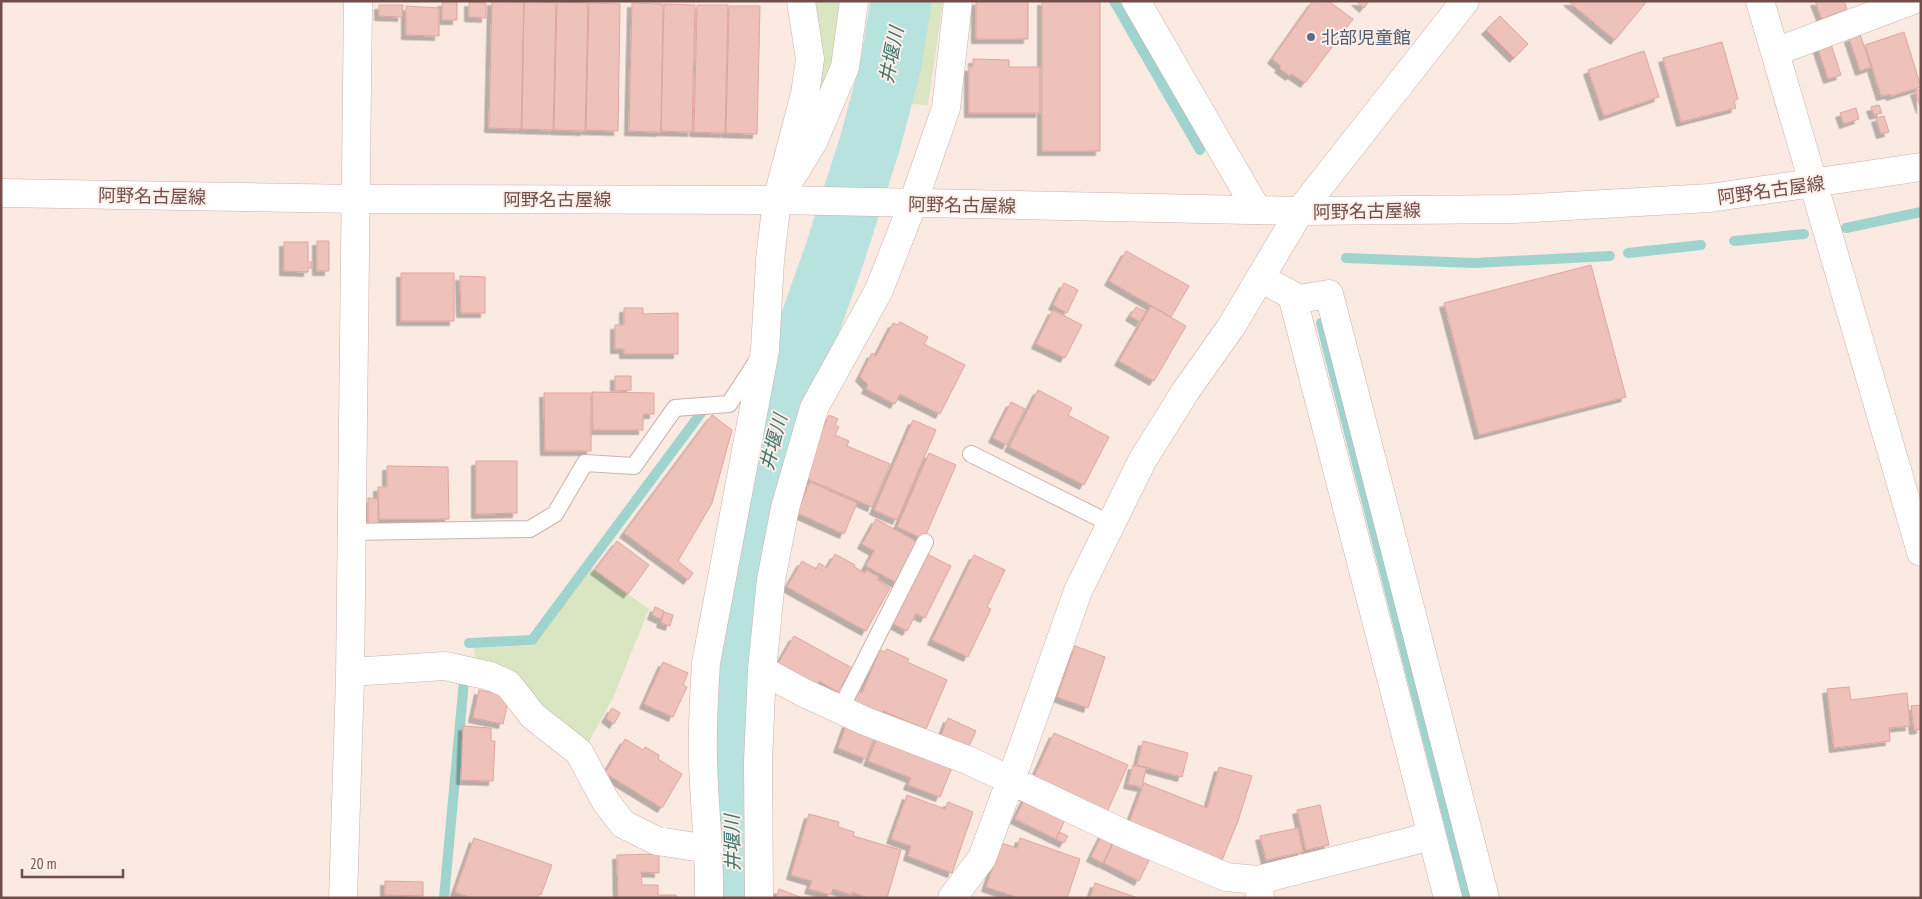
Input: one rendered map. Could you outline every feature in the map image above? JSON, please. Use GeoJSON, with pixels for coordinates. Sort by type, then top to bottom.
{"type":"FeatureCollection","features":[{"type":"Feature","properties":{"kind":"street"},"geometry":{"type":"LineString","coordinates":[[343,898],[350,672],[358,1]]}},
{"type":"Feature","properties":{"kind":"street"},"geometry":{"type":"LineString","coordinates":[[709,898],[709,849],[703,760],[703,709],[706,664],[765,350],[770,260],[785,200],[806,94],[810,59],[801,1]]}},
{"type":"Feature","properties":{"kind":"street"},"geometry":{"type":"LineString","coordinates":[[785,200],[846,67],[854,1]]}},
{"type":"Feature","properties":{"kind":"street"},"geometry":{"type":"LineString","coordinates":[[759,898],[758,761],[762,670],[771,580],[785,508],[814,408],[879,290],[907,204],[946,108],[958,1]]}},
{"type":"Feature","properties":{"kind":"street"},"geometry":{"type":"LineString","coordinates":[[1136,1],[1257,210]]}},
{"type":"Feature","properties":{"kind":"street"},"geometry":{"type":"LineString","coordinates":[[963,895],[982,858],[1078,591],[1142,462],[1185,392],[1231,327],[1300,211],[1465,1]]}},
{"type":"Feature","properties":{"kind":"street"},"geometry":{"type":"LineString","coordinates":[[1760,1],[1914,507],[1921,552]]}},
{"type":"Feature","properties":{"kind":"street"},"geometry":{"type":"LineString","coordinates":[[1776,52],[1911,1]]}},
{"type":"Feature","properties":{"kind":"street","name":"阿野名古屋線"},"geometry":{"type":"LineString","coordinates":[[1,193],[357,199],[785,200],[1300,211],[1533,208],[1710,198],[1921,167]]}},
{"type":"Feature","properties":{"kind":"street"},"geometry":{"type":"LineString","coordinates":[[1260,278],[1292,294],[1448,898]]}},
{"type":"Feature","properties":{"kind":"street"},"geometry":{"type":"LineString","coordinates":[[1293,300],[1329,294],[1485,898]]}},
{"type":"Feature","properties":{"kind":"street"},"geometry":{"type":"LineString","coordinates":[[350,672],[445,666],[490,676],[508,684],[534,716],[579,752],[606,802],[623,824],[657,841],[709,849]]}},
{"type":"Feature","properties":{"kind":"street"},"geometry":{"type":"LineString","coordinates":[[762,670],[840,710],[970,761],[1122,834],[1259,889],[1432,836]]}},
{"type":"Feature","properties":{"kind":"lane"},"geometry":{"type":"LineString","coordinates":[[352,532],[530,529],[555,514],[584,463],[634,466],[674,408],[729,404],[765,350]]}},
{"type":"Feature","properties":{"kind":"lane"},"geometry":{"type":"LineString","coordinates":[[971,454],[1111,524]]}},
{"type":"Feature","properties":{"kind":"lane"},"geometry":{"type":"LineString","coordinates":[[840,710],[925,542]]}},
{"type":"Feature","properties":{"kind":"green space"},"geometry":{"type":"Polygon","coordinates":[[[808,1],[847,1],[843,36],[821,101],[811,105],[808,1]]]}},
{"type":"Feature","properties":{"kind":"green space"},"geometry":{"type":"Polygon","coordinates":[[[910,1],[943,1],[928,105],[895,103],[910,1]]]}},
{"type":"Feature","properties":{"kind":"green space"},"geometry":{"type":"Polygon","coordinates":[[[591,568],[649,609],[613,698],[585,749],[546,713],[509,669],[493,662],[475,661],[474,647],[533,646],[591,568]]]}},
{"type":"Feature","properties":{"kind":"building"},"geometry":{"type":"Polygon","coordinates":[[[492,1],[524,2],[521,129],[489,128],[492,1]]]}},
{"type":"Feature","properties":{"kind":"building"},"geometry":{"type":"Polygon","coordinates":[[[524,1],[556,3],[553,130],[522,129],[524,1]]]}},
{"type":"Feature","properties":{"kind":"building"},"geometry":{"type":"Polygon","coordinates":[[[976,1],[1028,1],[1028,39],[976,39],[976,1]]]}},
{"type":"Feature","properties":{"kind":"building"},"geometry":{"type":"Polygon","coordinates":[[[1042,1],[1100,1],[1100,151],[1042,151],[1042,1]]]}},
{"type":"Feature","properties":{"kind":"building"},"geometry":{"type":"Polygon","coordinates":[[[1313,1],[1328,1],[1353,19],[1305,83],[1279,68],[1281,66],[1272,59],[1313,1]]]}},
{"type":"Feature","properties":{"kind":"building"},"geometry":{"type":"Polygon","coordinates":[[[1356,1],[1369,1],[1364,8],[1356,1]]]}},
{"type":"Feature","properties":{"kind":"building"},"geometry":{"type":"Polygon","coordinates":[[[1568,1],[1647,1],[1615,40],[1568,1]]]}},
{"type":"Feature","properties":{"kind":"building"},"geometry":{"type":"Polygon","coordinates":[[[1815,1],[1844,1],[1847,9],[1822,19],[1815,1]]]}},
{"type":"Feature","properties":{"kind":"building"},"geometry":{"type":"Polygon","coordinates":[[[442,2],[457,2],[457,20],[442,20],[442,2]]]}},
{"type":"Feature","properties":{"kind":"building"},"geometry":{"type":"Polygon","coordinates":[[[469,2],[486,3],[486,18],[469,17],[469,2]]]}},
{"type":"Feature","properties":{"kind":"building"},"geometry":{"type":"Polygon","coordinates":[[[557,2],[588,3],[585,131],[554,130],[557,2]]]}},
{"type":"Feature","properties":{"kind":"building"},"geometry":{"type":"Polygon","coordinates":[[[589,3],[620,4],[618,131],[586,130],[589,3]]]}},
{"type":"Feature","properties":{"kind":"building"},"geometry":{"type":"Polygon","coordinates":[[[632,3],[663,4],[661,132],[629,131],[632,3]]]}},
{"type":"Feature","properties":{"kind":"building"},"geometry":{"type":"Polygon","coordinates":[[[664,4],[695,5],[692,132],[661,131],[664,4]]]}},
{"type":"Feature","properties":{"kind":"building"},"geometry":{"type":"Polygon","coordinates":[[[379,5],[403,5],[402,17],[379,16],[379,5]]]}},
{"type":"Feature","properties":{"kind":"building"},"geometry":{"type":"Polygon","coordinates":[[[697,5],[728,5],[725,133],[694,132],[697,5]]]}},
{"type":"Feature","properties":{"kind":"building"},"geometry":{"type":"Polygon","coordinates":[[[406,6],[439,8],[439,36],[406,35],[406,6]]]}},
{"type":"Feature","properties":{"kind":"building"},"geometry":{"type":"Polygon","coordinates":[[[729,6],[760,6],[757,134],[726,133],[729,6]]]}},
{"type":"Feature","properties":{"kind":"building"},"geometry":{"type":"Polygon","coordinates":[[[1500,16],[1528,44],[1514,58],[1486,30],[1500,16]]]}},
{"type":"Feature","properties":{"kind":"building"},"geometry":{"type":"Polygon","coordinates":[[[1904,32],[1921,87],[1891,96],[1890,94],[1881,96],[1865,45],[1904,32]]]}},
{"type":"Feature","properties":{"kind":"building"},"geometry":{"type":"Polygon","coordinates":[[[1860,34],[1871,67],[1860,71],[1849,38],[1860,34]]]}},
{"type":"Feature","properties":{"kind":"building"},"geometry":{"type":"Polygon","coordinates":[[[1830,41],[1841,75],[1828,79],[1817,46],[1830,41]]]}},
{"type":"Feature","properties":{"kind":"building"},"geometry":{"type":"Polygon","coordinates":[[[1722,42],[1738,99],[1734,101],[1736,108],[1681,122],[1663,58],[1722,42]]]}},
{"type":"Feature","properties":{"kind":"building"},"geometry":{"type":"Polygon","coordinates":[[[1644,51],[1659,97],[1604,116],[1588,70],[1644,51]]]}},
{"type":"Feature","properties":{"kind":"building"},"geometry":{"type":"Polygon","coordinates":[[[973,59],[1009,60],[1009,67],[1040,67],[1040,113],[969,113],[969,67],[973,67],[973,59]]]}},
{"type":"Feature","properties":{"kind":"building"},"geometry":{"type":"Polygon","coordinates":[[[1921,89],[1921,109],[1915,91],[1921,89]]]}},
{"type":"Feature","properties":{"kind":"building"},"geometry":{"type":"Polygon","coordinates":[[[1879,105],[1882,113],[1874,115],[1871,107],[1879,105]]]}},
{"type":"Feature","properties":{"kind":"building"},"geometry":{"type":"Polygon","coordinates":[[[1856,108],[1859,119],[1844,124],[1840,113],[1856,108]]]}},
{"type":"Feature","properties":{"kind":"building"},"geometry":{"type":"Polygon","coordinates":[[[1884,116],[1889,132],[1881,134],[1876,118],[1884,116]]]}},
{"type":"Feature","properties":{"kind":"building"},"geometry":{"type":"Polygon","coordinates":[[[317,241],[329,241],[329,271],[317,271],[317,241]]]}},
{"type":"Feature","properties":{"kind":"building"},"geometry":{"type":"Polygon","coordinates":[[[284,242],[308,242],[308,262],[312,262],[312,268],[308,268],[308,272],[284,271],[284,242]]]}},
{"type":"Feature","properties":{"kind":"building"},"geometry":{"type":"Polygon","coordinates":[[[1126,251],[1189,286],[1171,317],[1109,281],[1126,251]]]}},
{"type":"Feature","properties":{"kind":"building"},"geometry":{"type":"Polygon","coordinates":[[[1591,265],[1626,397],[1479,435],[1444,303],[1591,265]]]}},
{"type":"Feature","properties":{"kind":"building"},"geometry":{"type":"Polygon","coordinates":[[[401,273],[454,273],[454,321],[401,321],[401,273]]]}},
{"type":"Feature","properties":{"kind":"building"},"geometry":{"type":"Polygon","coordinates":[[[460,276],[485,277],[485,313],[461,313],[460,276]]]}},
{"type":"Feature","properties":{"kind":"building"},"geometry":{"type":"Polygon","coordinates":[[[1064,283],[1078,290],[1067,313],[1053,305],[1064,283]]]}},
{"type":"Feature","properties":{"kind":"building"},"geometry":{"type":"Polygon","coordinates":[[[1151,306],[1186,326],[1154,381],[1119,361],[1151,306]]]}},
{"type":"Feature","properties":{"kind":"building"},"geometry":{"type":"Polygon","coordinates":[[[1136,307],[1146,312],[1140,322],[1130,316],[1136,307]]]}},
{"type":"Feature","properties":{"kind":"building"},"geometry":{"type":"Polygon","coordinates":[[[624,308],[643,308],[643,314],[678,313],[678,354],[624,354],[624,349],[615,349],[615,325],[624,325],[624,308]]]}},
{"type":"Feature","properties":{"kind":"building"},"geometry":{"type":"Polygon","coordinates":[[[1053,310],[1082,325],[1065,358],[1036,344],[1053,310]]]}},
{"type":"Feature","properties":{"kind":"building"},"geometry":{"type":"Polygon","coordinates":[[[900,322],[928,337],[924,344],[965,365],[940,414],[900,394],[895,404],[866,389],[868,385],[860,377],[872,353],[876,356],[893,323],[898,325],[900,322]]]}},
{"type":"Feature","properties":{"kind":"building"},"geometry":{"type":"Polygon","coordinates":[[[615,376],[631,376],[631,390],[615,391],[615,376]]]}},
{"type":"Feature","properties":{"kind":"building"},"geometry":{"type":"Polygon","coordinates":[[[1038,390],[1072,408],[1068,415],[1109,437],[1084,485],[1009,447],[1038,390]]]}},
{"type":"Feature","properties":{"kind":"building"},"geometry":{"type":"Polygon","coordinates":[[[592,392],[654,393],[654,414],[643,414],[643,430],[593,430],[592,392]]]}},
{"type":"Feature","properties":{"kind":"building"},"geometry":{"type":"Polygon","coordinates":[[[544,393],[591,393],[591,451],[545,451],[544,393]]]}},
{"type":"Feature","properties":{"kind":"building"},"geometry":{"type":"Polygon","coordinates":[[[1011,402],[1025,409],[1007,445],[993,438],[1011,402]]]}},
{"type":"Feature","properties":{"kind":"building"},"geometry":{"type":"Polygon","coordinates":[[[712,415],[732,430],[712,503],[678,561],[693,573],[688,580],[624,533],[712,415]]]}},
{"type":"Feature","properties":{"kind":"building"},"geometry":{"type":"Polygon","coordinates":[[[829,415],[838,419],[835,425],[839,427],[835,435],[849,441],[847,446],[890,464],[872,507],[805,478],[808,461],[829,415]]]}},
{"type":"Feature","properties":{"kind":"building"},"geometry":{"type":"Polygon","coordinates":[[[913,420],[936,430],[897,520],[874,510],[913,420]]]}},
{"type":"Feature","properties":{"kind":"building"},"geometry":{"type":"Polygon","coordinates":[[[929,453],[956,465],[924,539],[897,527],[929,453]]]}},
{"type":"Feature","properties":{"kind":"building"},"geometry":{"type":"Polygon","coordinates":[[[476,461],[517,461],[517,513],[476,514],[476,461]]]}},
{"type":"Feature","properties":{"kind":"building"},"geometry":{"type":"Polygon","coordinates":[[[387,466],[448,467],[449,519],[379,519],[378,487],[387,487],[387,466]]]}},
{"type":"Feature","properties":{"kind":"building"},"geometry":{"type":"Polygon","coordinates":[[[810,482],[857,503],[844,534],[797,513],[810,482]]]}},
{"type":"Feature","properties":{"kind":"building"},"geometry":{"type":"Polygon","coordinates":[[[368,498],[378,499],[378,524],[368,524],[368,498]]]}},
{"type":"Feature","properties":{"kind":"building"},"geometry":{"type":"Polygon","coordinates":[[[876,519],[919,543],[897,583],[866,566],[874,551],[862,544],[876,519]]]}},
{"type":"Feature","properties":{"kind":"building"},"geometry":{"type":"Polygon","coordinates":[[[617,541],[649,565],[628,594],[595,570],[617,541]]]}},
{"type":"Feature","properties":{"kind":"building"},"geometry":{"type":"Polygon","coordinates":[[[835,554],[865,573],[866,570],[879,577],[877,580],[890,588],[866,631],[787,587],[802,561],[816,569],[819,563],[827,568],[835,554]]]}},
{"type":"Feature","properties":{"kind":"building"},"geometry":{"type":"Polygon","coordinates":[[[927,554],[951,566],[925,618],[916,614],[907,631],[892,623],[927,554]]]}},
{"type":"Feature","properties":{"kind":"building"},"geometry":{"type":"Polygon","coordinates":[[[974,555],[1005,570],[987,607],[991,609],[968,657],[932,640],[974,555]]]}},
{"type":"Feature","properties":{"kind":"building"},"geometry":{"type":"Polygon","coordinates":[[[655,607],[664,611],[661,619],[652,615],[655,607]]]}},
{"type":"Feature","properties":{"kind":"building"},"geometry":{"type":"Polygon","coordinates":[[[664,612],[673,615],[670,626],[661,623],[664,612]]]}},
{"type":"Feature","properties":{"kind":"building"},"geometry":{"type":"Polygon","coordinates":[[[794,636],[852,668],[838,692],[819,681],[814,690],[775,669],[794,636]]]}},
{"type":"Feature","properties":{"kind":"building"},"geometry":{"type":"Polygon","coordinates":[[[1075,646],[1105,657],[1088,708],[1057,697],[1075,646]]]}},
{"type":"Feature","properties":{"kind":"building"},"geometry":{"type":"Polygon","coordinates":[[[887,649],[909,659],[907,662],[947,680],[926,729],[883,711],[880,719],[851,706],[858,691],[862,693],[880,650],[885,652],[887,649]]]}},
{"type":"Feature","properties":{"kind":"building"},"geometry":{"type":"Polygon","coordinates":[[[663,662],[688,673],[683,685],[687,687],[673,717],[644,704],[663,662]]]}},
{"type":"Feature","properties":{"kind":"building"},"geometry":{"type":"Polygon","coordinates":[[[1849,687],[1851,700],[1907,693],[1910,726],[1889,728],[1890,741],[1834,748],[1827,689],[1849,687]]]}},
{"type":"Feature","properties":{"kind":"building"},"geometry":{"type":"Polygon","coordinates":[[[479,690],[509,696],[503,724],[473,718],[479,690]]]}},
{"type":"Feature","properties":{"kind":"building"},"geometry":{"type":"Polygon","coordinates":[[[1921,705],[1921,729],[1914,730],[1911,706],[1921,705]]]}},
{"type":"Feature","properties":{"kind":"building"},"geometry":{"type":"Polygon","coordinates":[[[612,708],[620,713],[614,724],[606,718],[612,708]]]}},
{"type":"Feature","properties":{"kind":"building"},"geometry":{"type":"Polygon","coordinates":[[[948,718],[976,731],[968,748],[941,736],[948,718]]]}},
{"type":"Feature","properties":{"kind":"building"},"geometry":{"type":"Polygon","coordinates":[[[847,723],[876,733],[866,759],[838,748],[847,723]]]}},
{"type":"Feature","properties":{"kind":"building"},"geometry":{"type":"Polygon","coordinates":[[[463,726],[491,728],[491,741],[495,741],[493,781],[461,780],[463,726]]]}},
{"type":"Feature","properties":{"kind":"building"},"geometry":{"type":"Polygon","coordinates":[[[1054,733],[1128,765],[1107,812],[1033,779],[1054,733]]]}},
{"type":"Feature","properties":{"kind":"building"},"geometry":{"type":"Polygon","coordinates":[[[878,736],[953,765],[940,797],[908,785],[911,778],[868,761],[878,736]]]}},
{"type":"Feature","properties":{"kind":"building"},"geometry":{"type":"Polygon","coordinates":[[[625,739],[643,750],[645,747],[659,755],[658,759],[682,774],[662,808],[605,773],[625,739]]]}},
{"type":"Feature","properties":{"kind":"building"},"geometry":{"type":"Polygon","coordinates":[[[1143,741],[1188,753],[1182,777],[1137,765],[1143,741]]]}},
{"type":"Feature","properties":{"kind":"building"},"geometry":{"type":"Polygon","coordinates":[[[1133,765],[1146,768],[1142,787],[1128,784],[1133,765]]]}},
{"type":"Feature","properties":{"kind":"building"},"geometry":{"type":"Polygon","coordinates":[[[1219,767],[1252,776],[1238,821],[1220,865],[1127,828],[1144,783],[1207,808],[1219,767]]]}},
{"type":"Feature","properties":{"kind":"building"},"geometry":{"type":"Polygon","coordinates":[[[907,795],[945,809],[948,802],[973,812],[952,873],[908,856],[911,846],[891,839],[907,795]]]}},
{"type":"Feature","properties":{"kind":"building"},"geometry":{"type":"Polygon","coordinates":[[[1026,796],[1067,816],[1056,839],[1015,819],[1026,796]]]}},
{"type":"Feature","properties":{"kind":"building"},"geometry":{"type":"Polygon","coordinates":[[[1320,805],[1329,845],[1306,850],[1297,810],[1320,805]]]}},
{"type":"Feature","properties":{"kind":"building"},"geometry":{"type":"Polygon","coordinates":[[[809,814],[839,822],[838,827],[854,832],[853,836],[901,850],[887,898],[869,898],[852,892],[852,895],[833,889],[831,895],[809,889],[812,881],[791,875],[809,814]]]}},
{"type":"Feature","properties":{"kind":"building"},"geometry":{"type":"Polygon","coordinates":[[[1298,828],[1303,852],[1266,860],[1260,836],[1298,828]]]}},
{"type":"Feature","properties":{"kind":"building"},"geometry":{"type":"Polygon","coordinates":[[[1059,832],[1068,836],[1064,843],[1056,839],[1059,832]]]}},
{"type":"Feature","properties":{"kind":"building"},"geometry":{"type":"Polygon","coordinates":[[[1103,833],[1114,839],[1103,863],[1091,857],[1103,833]]]}},
{"type":"Feature","properties":{"kind":"building"},"geometry":{"type":"Polygon","coordinates":[[[474,838],[552,865],[541,895],[539,894],[537,898],[472,898],[455,892],[474,838]]]}},
{"type":"Feature","properties":{"kind":"building"},"geometry":{"type":"Polygon","coordinates":[[[1020,838],[1080,859],[1067,898],[1019,898],[986,887],[1001,843],[1017,848],[1020,838]]]}},
{"type":"Feature","properties":{"kind":"building"},"geometry":{"type":"Polygon","coordinates":[[[1115,839],[1151,856],[1139,881],[1104,863],[1115,839]]]}},
{"type":"Feature","properties":{"kind":"building"},"geometry":{"type":"Polygon","coordinates":[[[659,854],[659,873],[641,872],[642,885],[658,885],[658,895],[676,895],[676,898],[618,898],[617,855],[659,854]]]}},
{"type":"Feature","properties":{"kind":"building"},"geometry":{"type":"Polygon","coordinates":[[[385,881],[423,882],[423,896],[385,895],[385,881]]]}},
{"type":"Feature","properties":{"kind":"building"},"geometry":{"type":"Polygon","coordinates":[[[1095,883],[1138,898],[1090,898],[1095,883]]]}},
{"type":"Feature","properties":{"kind":"building"},"geometry":{"type":"Polygon","coordinates":[[[779,889],[800,897],[800,898],[776,898],[779,889]]]}},
{"type":"Feature","properties":{"kind":"waterway","name":"井堰川"},"geometry":{"type":"LineString","coordinates":[[733,898],[731,687],[765,468],[792,374],[834,256],[870,143],[891,64],[901,1]]}},
{"type":"Feature","properties":{"kind":"waterway"},"geometry":{"type":"LineString","coordinates":[[1114,1],[1200,150]]}},
{"type":"Feature","properties":{"kind":"waterway"},"geometry":{"type":"LineString","coordinates":[[1846,228],[1921,212]]}},
{"type":"Feature","properties":{"kind":"waterway"},"geometry":{"type":"LineString","coordinates":[[1734,241],[1804,234]]}},
{"type":"Feature","properties":{"kind":"waterway"},"geometry":{"type":"LineString","coordinates":[[1628,253],[1701,245]]}},
{"type":"Feature","properties":{"kind":"waterway"},"geometry":{"type":"LineString","coordinates":[[1346,258],[1474,263],[1610,256]]}},
{"type":"Feature","properties":{"kind":"waterway"},"geometry":{"type":"LineString","coordinates":[[1321,323],[1468,898]]}},
{"type":"Feature","properties":{"kind":"waterway"},"geometry":{"type":"LineString","coordinates":[[469,643],[532,640],[704,409]]}},
{"type":"Feature","properties":{"kind":"waterway"},"geometry":{"type":"LineString","coordinates":[[444,898],[464,681]]}},
{"type":"Feature","properties":{"kind":"place","name":"北部児童館"},"geometry":{"type":"Point","coordinates":[1311,37]}}]}
